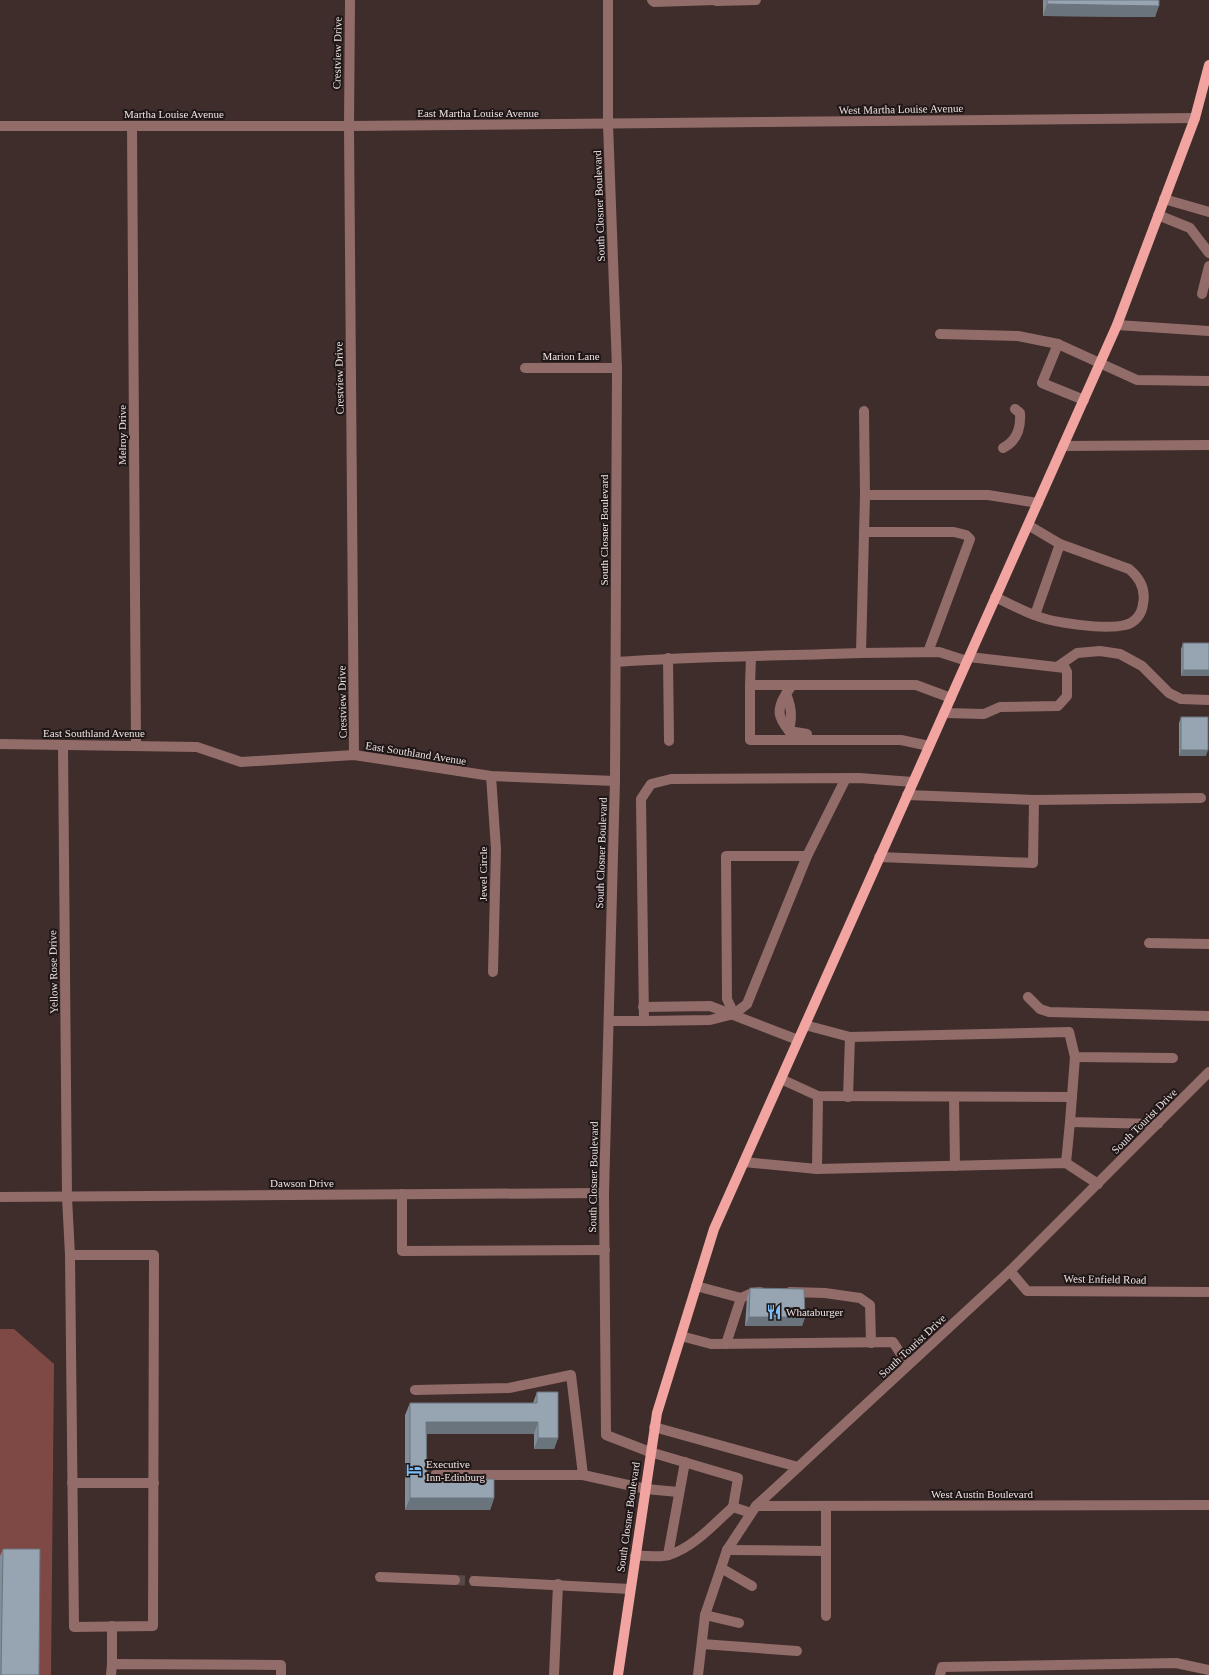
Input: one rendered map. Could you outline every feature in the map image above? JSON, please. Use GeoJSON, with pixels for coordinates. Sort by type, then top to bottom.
{"type":"FeatureCollection","features":[{"type":"Feature","properties":{"kind":"main road"},"geometry":{"type":"LineString","coordinates":[[650,1452],[654,1427],[714,1229],[1117,325],[1194,118],[1209,65]]}},
{"type":"Feature","properties":{"kind":"main road","name":"South Closner Boulevard"},"geometry":{"type":"LineString","coordinates":[[618,1675],[646,1489],[650,1452]]}},
{"type":"Feature","properties":{"kind":"street","name":"Crestview Drive"},"geometry":{"type":"LineString","coordinates":[[350,0],[349,126],[354,755]]}},
{"type":"Feature","properties":{"kind":"street","name":"South Closner Boulevard"},"geometry":{"type":"LineString","coordinates":[[608,0],[608,124],[617,368],[615,781],[604,1193],[606,1435],[650,1452]]}},
{"type":"Feature","properties":{"kind":"street"},"geometry":{"type":"LineString","coordinates":[[652,0],[654,2],[756,0]]}},
{"type":"Feature","properties":{"kind":"street","name":"West Martha Louise Avenue"},"geometry":{"type":"LineString","coordinates":[[608,124],[1194,118]]}},
{"type":"Feature","properties":{"kind":"street","name":"East Martha Louise Avenue"},"geometry":{"type":"LineString","coordinates":[[349,126],[608,124]]}},
{"type":"Feature","properties":{"kind":"street","name":"Martha Louise Avenue"},"geometry":{"type":"LineString","coordinates":[[0,126],[349,126]]}},
{"type":"Feature","properties":{"kind":"street","name":"Melroy Drive"},"geometry":{"type":"LineString","coordinates":[[132,126],[136,745]]}},
{"type":"Feature","properties":{"kind":"street"},"geometry":{"type":"LineString","coordinates":[[1164,198],[1209,212]]}},
{"type":"Feature","properties":{"kind":"street"},"geometry":{"type":"LineString","coordinates":[[1158,215],[1190,228],[1209,254]]}},
{"type":"Feature","properties":{"kind":"street"},"geometry":{"type":"LineString","coordinates":[[1202,294],[1209,266]]}},
{"type":"Feature","properties":{"kind":"street"},"geometry":{"type":"LineString","coordinates":[[1117,325],[1209,331]]}},
{"type":"Feature","properties":{"kind":"street"},"geometry":{"type":"LineString","coordinates":[[940,334],[1018,336],[1058,344],[1101,362],[1137,380],[1209,381]]}},
{"type":"Feature","properties":{"kind":"street"},"geometry":{"type":"LineString","coordinates":[[1058,344],[1042,383],[1084,400]]}},
{"type":"Feature","properties":{"kind":"street","name":"Marion Lane"},"geometry":{"type":"LineString","coordinates":[[525,368],[617,368]]}},
{"type":"Feature","properties":{"kind":"street"},"geometry":{"type":"LineString","coordinates":[[1003,448],[1012,443],[1020,423],[1020,413],[1015,409]]}},
{"type":"Feature","properties":{"kind":"street"},"geometry":{"type":"LineString","coordinates":[[861,653],[865,495],[864,411]]}},
{"type":"Feature","properties":{"kind":"street"},"geometry":{"type":"LineString","coordinates":[[1063,446],[1209,445]]}},
{"type":"Feature","properties":{"kind":"street"},"geometry":{"type":"LineString","coordinates":[[865,495],[988,495],[1038,503]]}},
{"type":"Feature","properties":{"kind":"street"},"geometry":{"type":"LineString","coordinates":[[995,597],[1035,615],[1068,624],[1126,625],[1136,620],[1141,614],[1144,596],[1138,577],[1129,569],[1060,544],[1028,525]]}},
{"type":"Feature","properties":{"kind":"street"},"geometry":{"type":"LineString","coordinates":[[864,532],[954,532],[966,535],[970,539],[928,652]]}},
{"type":"Feature","properties":{"kind":"street"},"geometry":{"type":"LineString","coordinates":[[1035,615],[1060,544]]}},
{"type":"Feature","properties":{"kind":"street"},"geometry":{"type":"LineString","coordinates":[[1057,667],[1077,653],[1100,651],[1120,654],[1142,666],[1169,693],[1181,699],[1209,700]]}},
{"type":"Feature","properties":{"kind":"street"},"geometry":{"type":"LineString","coordinates":[[616,662],[668,658],[938,652],[968,659],[1064,668],[1067,672],[1067,696],[1058,706],[1000,707],[984,714],[944,713]]}},
{"type":"Feature","properties":{"kind":"street"},"geometry":{"type":"LineString","coordinates":[[751,657],[750,740],[901,740],[930,746]]}},
{"type":"Feature","properties":{"kind":"street"},"geometry":{"type":"LineString","coordinates":[[668,658],[669,741]]}},
{"type":"Feature","properties":{"kind":"street"},"geometry":{"type":"LineString","coordinates":[[750,685],[916,685],[951,698]]}},
{"type":"Feature","properties":{"kind":"street"},"geometry":{"type":"LineString","coordinates":[[792,685],[786,694],[791,706],[792,717],[789,731],[797,734],[856,734],[876,740]]}},
{"type":"Feature","properties":{"kind":"street","name":"East Southland Avenue"},"geometry":{"type":"LineString","coordinates":[[0,744],[63,746],[197,746],[241,762],[354,755],[491,776],[615,781]]}},
{"type":"Feature","properties":{"kind":"street","name":"Yellow Rose Drive"},"geometry":{"type":"LineString","coordinates":[[63,746],[67,1197],[70,1255],[74,1627],[112,1626]]}},
{"type":"Feature","properties":{"kind":"street","name":"Jewel Circle"},"geometry":{"type":"LineString","coordinates":[[491,776],[496,849],[492,972]]}},
{"type":"Feature","properties":{"kind":"street"},"geometry":{"type":"LineString","coordinates":[[644,1020],[641,799],[651,784],[671,779],[846,778],[913,782]]}},
{"type":"Feature","properties":{"kind":"street"},"geometry":{"type":"LineString","coordinates":[[609,1021],[710,1020],[734,1014],[747,1004],[807,856],[846,778]]}},
{"type":"Feature","properties":{"kind":"street"},"geometry":{"type":"LineString","coordinates":[[907,796],[1034,800],[1201,798]]}},
{"type":"Feature","properties":{"kind":"street"},"geometry":{"type":"LineString","coordinates":[[880,858],[1033,863],[1034,800]]}},
{"type":"Feature","properties":{"kind":"street"},"geometry":{"type":"LineString","coordinates":[[734,1014],[727,999],[726,856],[807,856]]}},
{"type":"Feature","properties":{"kind":"street"},"geometry":{"type":"LineString","coordinates":[[1149,944],[1209,944]]}},
{"type":"Feature","properties":{"kind":"street"},"geometry":{"type":"LineString","coordinates":[[1028,997],[1040,1009],[1049,1012],[1209,1016]]}},
{"type":"Feature","properties":{"kind":"street"},"geometry":{"type":"LineString","coordinates":[[643,1007],[710,1006],[798,1040]]}},
{"type":"Feature","properties":{"kind":"street"},"geometry":{"type":"LineString","coordinates":[[805,1025],[850,1037],[1069,1032],[1075,1057],[1066,1164]]}},
{"type":"Feature","properties":{"kind":"street"},"geometry":{"type":"LineString","coordinates":[[848,1097],[850,1037]]}},
{"type":"Feature","properties":{"kind":"street"},"geometry":{"type":"LineString","coordinates":[[1075,1057],[1173,1058]]}},
{"type":"Feature","properties":{"kind":"street","name":"South Tourist Drive"},"geometry":{"type":"LineString","coordinates":[[698,1675],[705,1615],[727,1550],[753,1510],[1010,1271],[1208,1074]]}},
{"type":"Feature","properties":{"kind":"street"},"geometry":{"type":"LineString","coordinates":[[781,1079],[818,1096],[1072,1097]]}},
{"type":"Feature","properties":{"kind":"street"},"geometry":{"type":"LineString","coordinates":[[817,1169],[818,1096]]}},
{"type":"Feature","properties":{"kind":"street"},"geometry":{"type":"LineString","coordinates":[[954,1097],[955,1166]]}},
{"type":"Feature","properties":{"kind":"street"},"geometry":{"type":"LineString","coordinates":[[1070,1122],[1158,1124]]}},
{"type":"Feature","properties":{"kind":"street"},"geometry":{"type":"LineString","coordinates":[[744,1162],[817,1169],[1066,1164],[1098,1184]]}},
{"type":"Feature","properties":{"kind":"street","name":"Dawson Drive"},"geometry":{"type":"LineString","coordinates":[[0,1197],[604,1193]]}},
{"type":"Feature","properties":{"kind":"street"},"geometry":{"type":"LineString","coordinates":[[402,1194],[402,1251],[605,1250]]}},
{"type":"Feature","properties":{"kind":"street"},"geometry":{"type":"LineString","coordinates":[[70,1255],[154,1255],[153,1626],[112,1626],[111,1675]]}},
{"type":"Feature","properties":{"kind":"street","name":"West Enfield Road"},"geometry":{"type":"LineString","coordinates":[[1010,1271],[1027,1291],[1209,1292]]}},
{"type":"Feature","properties":{"kind":"street"},"geometry":{"type":"LineString","coordinates":[[696,1286],[741,1298],[752,1293],[772,1292]]}},
{"type":"Feature","properties":{"kind":"street"},"geometry":{"type":"LineString","coordinates":[[788,1292],[825,1293],[860,1298],[870,1305],[871,1343]]}},
{"type":"Feature","properties":{"kind":"street"},"geometry":{"type":"LineString","coordinates":[[726,1344],[741,1298]]}},
{"type":"Feature","properties":{"kind":"street"},"geometry":{"type":"LineString","coordinates":[[681,1336],[711,1344],[893,1342],[908,1365]]}},
{"type":"Feature","properties":{"kind":"street"},"geometry":{"type":"LineString","coordinates":[[415,1390],[509,1388],[571,1375],[583,1475]]}},
{"type":"Feature","properties":{"kind":"street"},"geometry":{"type":"LineString","coordinates":[[654,1427],[798,1467]]}},
{"type":"Feature","properties":{"kind":"street"},"geometry":{"type":"LineString","coordinates":[[635,1556],[668,1555],[682,1549],[708,1530],[733,1507],[738,1478],[650,1452]]}},
{"type":"Feature","properties":{"kind":"street"},"geometry":{"type":"LineString","coordinates":[[668,1555],[678,1492],[685,1462]]}},
{"type":"Feature","properties":{"kind":"street"},"geometry":{"type":"LineString","coordinates":[[435,1475],[583,1475],[646,1489],[678,1492]]}},
{"type":"Feature","properties":{"kind":"street"},"geometry":{"type":"LineString","coordinates":[[72,1483],[154,1483]]}},
{"type":"Feature","properties":{"kind":"street"},"geometry":{"type":"LineString","coordinates":[[826,1506],[826,1616]]}},
{"type":"Feature","properties":{"kind":"street","name":"West Austin Boulevard"},"geometry":{"type":"LineString","coordinates":[[733,1507],[753,1510],[826,1506],[1209,1506]]}},
{"type":"Feature","properties":{"kind":"street"},"geometry":{"type":"LineString","coordinates":[[727,1550],[826,1550]]}},
{"type":"Feature","properties":{"kind":"street"},"geometry":{"type":"LineString","coordinates":[[721,1568],[752,1586]]}},
{"type":"Feature","properties":{"kind":"street"},"geometry":{"type":"LineString","coordinates":[[380,1578],[455,1580]]}},
{"type":"Feature","properties":{"kind":"street"},"geometry":{"type":"LineString","coordinates":[[474,1580],[630,1589]]}},
{"type":"Feature","properties":{"kind":"street"},"geometry":{"type":"LineString","coordinates":[[554,1675],[558,1584]]}},
{"type":"Feature","properties":{"kind":"street"},"geometry":{"type":"LineString","coordinates":[[705,1615],[739,1623]]}},
{"type":"Feature","properties":{"kind":"street"},"geometry":{"type":"LineString","coordinates":[[702,1644],[797,1651]]}},
{"type":"Feature","properties":{"kind":"street"},"geometry":{"type":"LineString","coordinates":[[940,1675],[942,1667],[1176,1663],[1209,1670]]}},
{"type":"Feature","properties":{"kind":"street"},"geometry":{"type":"LineString","coordinates":[[112,1664],[281,1665],[281,1675]]}},
{"type":"Feature","properties":{"kind":"shaded area"},"geometry":{"type":"Polygon","coordinates":[[[0,1329],[14,1329],[54,1364],[51,1675],[0,1675],[0,1329]]]}},
{"type":"Feature","properties":{"kind":"building"},"geometry":{"type":"Polygon","coordinates":[[[1047,0],[1159,0],[1159,6],[1047,4],[1047,0]]]}},
{"type":"Feature","properties":{"kind":"building"},"geometry":{"type":"Polygon","coordinates":[[[1183,643],[1209,643],[1209,670],[1183,670],[1183,643]]]}},
{"type":"Feature","properties":{"kind":"building"},"geometry":{"type":"Polygon","coordinates":[[[1181,717],[1208,717],[1208,750],[1181,750],[1181,717]]]}},
{"type":"Feature","properties":{"kind":"building","name":"Whataburger"},"geometry":{"type":"Polygon","coordinates":[[[750,1288],[804,1289],[805,1317],[749,1317],[750,1288]]]}},
{"type":"Feature","properties":{"kind":"building"},"geometry":{"type":"Polygon","coordinates":[[[537,1392],[558,1392],[558,1438],[538,1438],[538,1422],[426,1422],[427,1479],[494,1479],[494,1498],[410,1498],[410,1403],[537,1403],[537,1392]]]}},
{"type":"Feature","properties":{"kind":"building"},"geometry":{"type":"Polygon","coordinates":[[[3,1549],[40,1549],[39,1675],[1,1675],[3,1549]]]}},
{"type":"Feature","properties":{"kind":"tunnel"},"geometry":{"type":"LineString","coordinates":[[455,1580],[474,1581]]}},
{"type":"Feature","properties":{"kind":"place","name":"Whataburger"},"geometry":{"type":"Point","coordinates":[774,1312]}},
{"type":"Feature","properties":{"kind":"place","name":"Executive Inn-Edinburg"},"geometry":{"type":"Point","coordinates":[414,1470]}}]}
